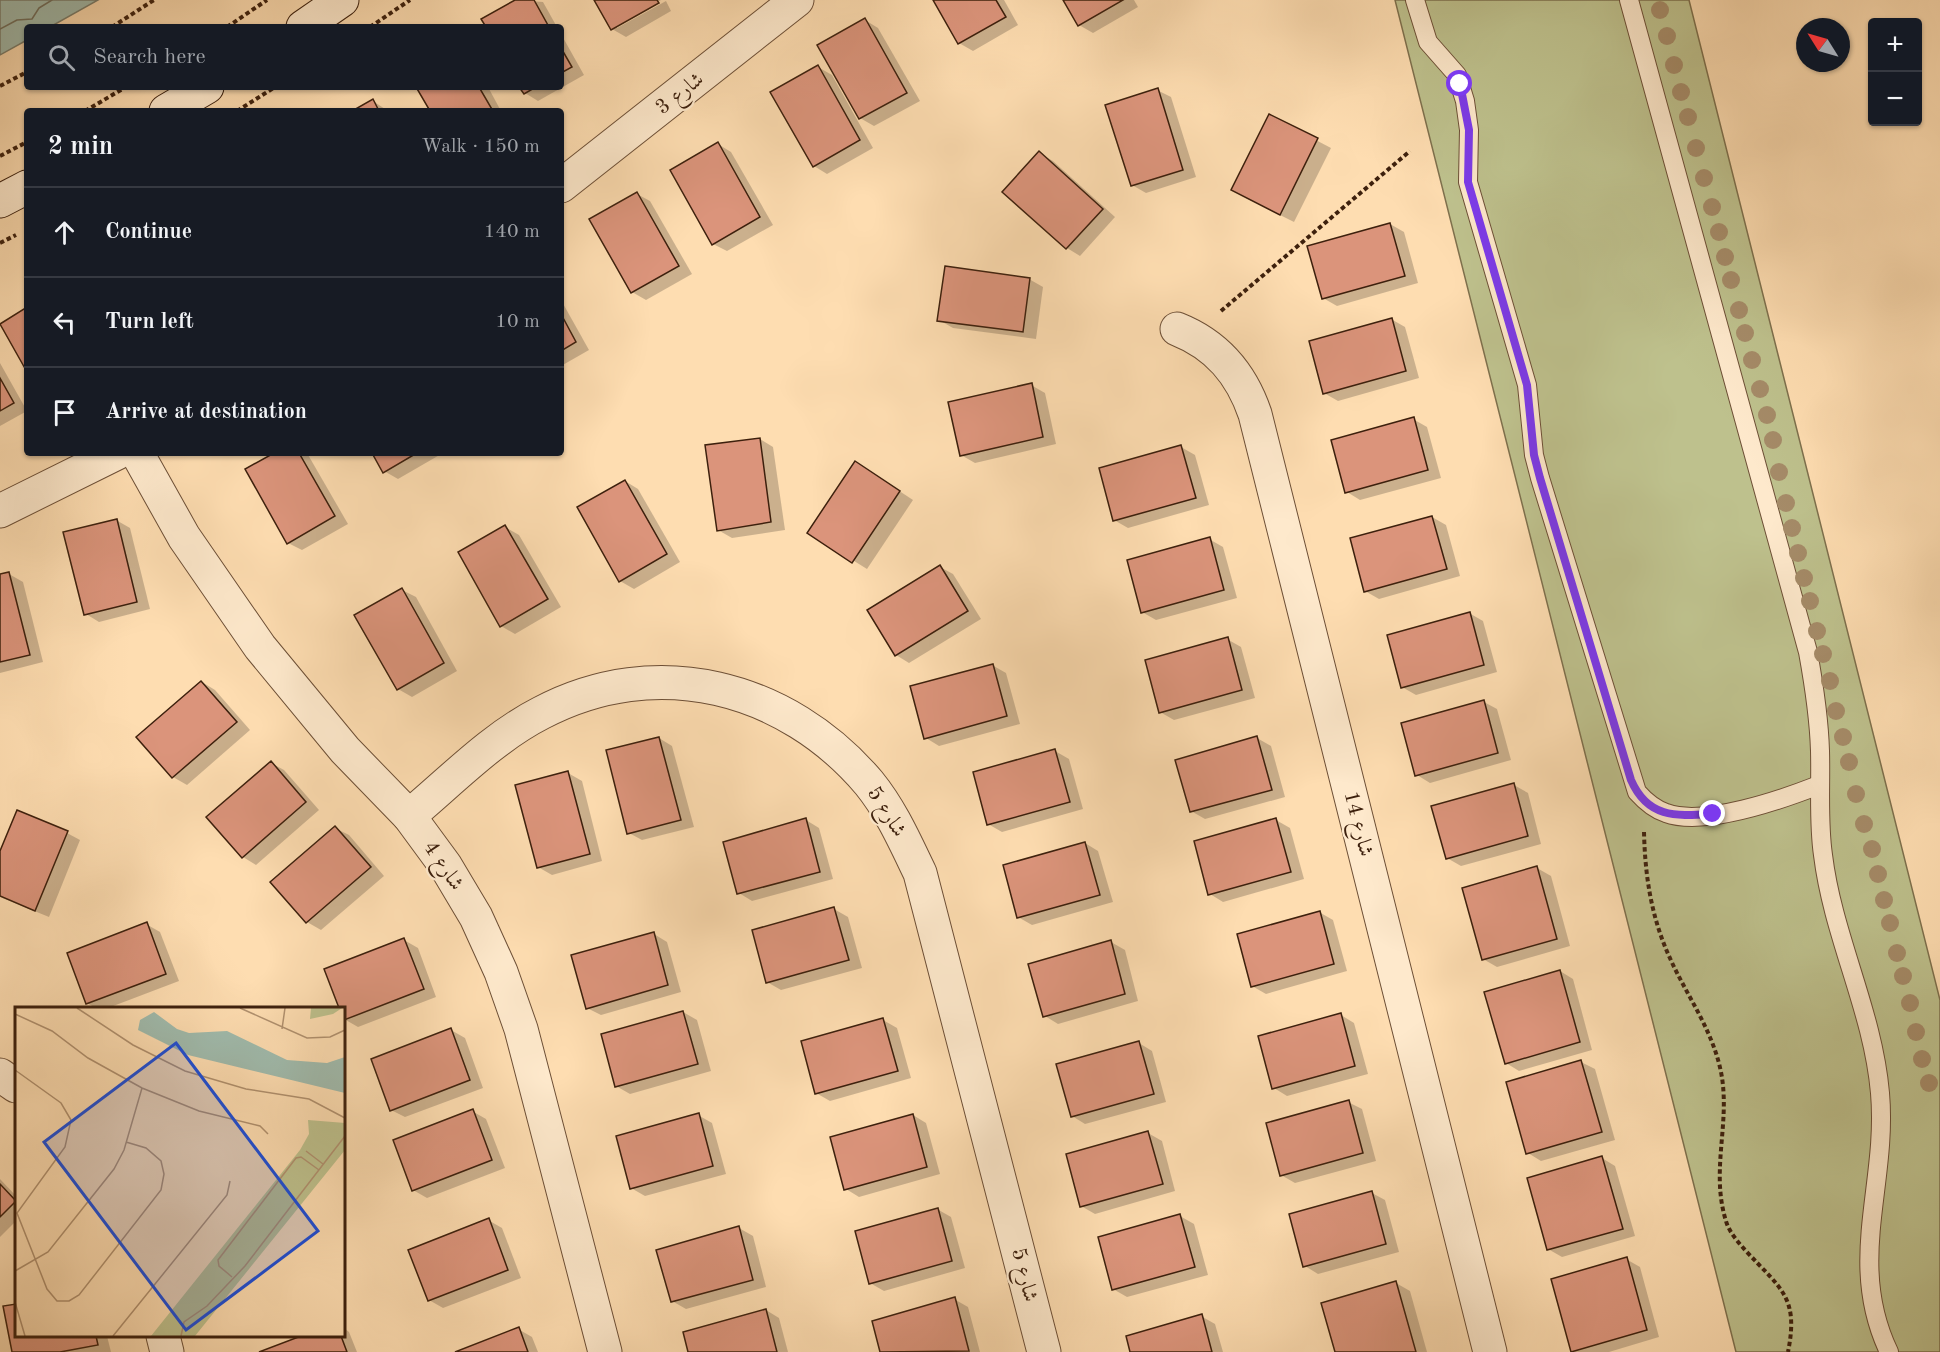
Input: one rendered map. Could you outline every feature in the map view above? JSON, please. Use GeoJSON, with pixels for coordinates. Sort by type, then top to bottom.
{"type":"FeatureCollection","features":[{"type":"Feature","properties":{"kind":"street"},"geometry":{"type":"LineString","coordinates":[[307,24],[342,0]]}},
{"type":"Feature","properties":{"kind":"street","name":"شارع 3"},"geometry":{"type":"LineString","coordinates":[[564,184],[797,0]]}},
{"type":"Feature","properties":{"kind":"street"},"geometry":{"type":"LineString","coordinates":[[171,108],[202,90]]}},
{"type":"Feature","properties":{"kind":"street"},"geometry":{"type":"LineString","coordinates":[[0,201],[24,189]]}},
{"type":"Feature","properties":{"kind":"street","name":"شارع 14"},"geometry":{"type":"LineString","coordinates":[[1185,332],[1222,356],[1236,373],[1247,392],[1255,414],[1490,1352]]}},
{"type":"Feature","properties":{"kind":"street"},"geometry":{"type":"LineString","coordinates":[[0,511],[111,456]]}},
{"type":"Feature","properties":{"kind":"street","name":"شارع 4"},"geometry":{"type":"LineString","coordinates":[[139,456],[184,537],[260,648],[345,750],[409,816],[445,865],[476,917],[501,972],[521,1029],[605,1352]]}},
{"type":"Feature","properties":{"kind":"street","name":"شارع 5"},"geometry":{"type":"LineString","coordinates":[[409,816],[499,741],[541,713],[591,693],[645,684],[703,684],[755,698],[803,723],[839,751],[870,784],[895,821],[920,873],[1044,1352]]}},
{"type":"Feature","properties":{"kind":"street"},"geometry":{"type":"LineString","coordinates":[[0,1075],[15,1085]]}},
{"type":"Feature","properties":{"kind":"street"},"geometry":{"type":"LineString","coordinates":[[163,1337],[167,1352]]}},
{"type":"Feature","properties":{"kind":"lane"},"geometry":{"type":"LineString","coordinates":[[1415,0],[1428,42],[1452,68],[1462,92],[1469,130],[1468,182],[1527,385],[1534,455],[1631,780],[1646,802],[1668,814],[1713,814],[1783,799],[1819,785]]}},
{"type":"Feature","properties":{"kind":"lane"},"geometry":{"type":"LineString","coordinates":[[1629,0],[1808,652],[1817,702],[1823,855],[1832,905],[1869,1026],[1880,1093],[1882,1128],[1868,1271],[1877,1327],[1889,1352]]}},
{"type":"Feature","properties":{"kind":"path"},"geometry":{"type":"LineString","coordinates":[[117,24],[154,0]]}},
{"type":"Feature","properties":{"kind":"path"},"geometry":{"type":"LineString","coordinates":[[231,24],[267,0]]}},
{"type":"Feature","properties":{"kind":"path"},"geometry":{"type":"LineString","coordinates":[[374,24],[410,0]]}},
{"type":"Feature","properties":{"kind":"path"},"geometry":{"type":"LineString","coordinates":[[0,86],[24,74]]}},
{"type":"Feature","properties":{"kind":"path"},"geometry":{"type":"LineString","coordinates":[[90,108],[121,90]]}},
{"type":"Feature","properties":{"kind":"path"},"geometry":{"type":"LineString","coordinates":[[242,108],[270,90]]}},
{"type":"Feature","properties":{"kind":"path"},"geometry":{"type":"LineString","coordinates":[[0,156],[24,144]]}},
{"type":"Feature","properties":{"kind":"path"},"geometry":{"type":"LineString","coordinates":[[1185,332],[1410,151]]}},
{"type":"Feature","properties":{"kind":"path"},"geometry":{"type":"LineString","coordinates":[[1646,802],[1645,861],[1657,924],[1669,957],[1707,1028],[1721,1072],[1725,1126],[1719,1176],[1726,1223],[1738,1242],[1783,1291],[1789,1302],[1793,1328],[1788,1352]]}},
{"type":"Feature","properties":{"kind":"green space"},"geometry":{"type":"Polygon","coordinates":[[[1395,0],[1689,0],[1940,1000],[1940,1352],[1736,1352],[1395,0]]]}},
{"type":"Feature","properties":{"kind":"water"},"geometry":{"type":"Polygon","coordinates":[[[0,0],[98,0],[55,24],[24,24],[24,42],[0,55],[0,0]]]}},
{"type":"Feature","properties":{"kind":"building"},"geometry":{"type":"Polygon","coordinates":[[[515,0],[534,0],[547,24],[484,24],[481,19],[515,0]]]}},
{"type":"Feature","properties":{"kind":"building"},"geometry":{"type":"Polygon","coordinates":[[[594,0],[657,0],[659,3],[611,30],[594,0]]]}},
{"type":"Feature","properties":{"kind":"building"},"geometry":{"type":"Polygon","coordinates":[[[933,0],[996,0],[1006,17],[958,44],[933,0]]]}},
{"type":"Feature","properties":{"kind":"building"},"geometry":{"type":"Polygon","coordinates":[[[1063,0],[1123,0],[1078,26],[1063,0]]]}},
{"type":"Feature","properties":{"kind":"building"},"geometry":{"type":"Polygon","coordinates":[[[865,18],[907,93],[859,119],[817,45],[865,18]]]}},
{"type":"Feature","properties":{"kind":"building"},"geometry":{"type":"Polygon","coordinates":[[[564,53],[572,67],[564,71],[564,53]]]}},
{"type":"Feature","properties":{"kind":"building"},"geometry":{"type":"Polygon","coordinates":[[[818,65],[860,140],[813,167],[770,92],[818,65]]]}},
{"type":"Feature","properties":{"kind":"building"},"geometry":{"type":"Polygon","coordinates":[[[1158,88],[1183,170],[1131,186],[1105,105],[1158,88]]]}},
{"type":"Feature","properties":{"kind":"building"},"geometry":{"type":"Polygon","coordinates":[[[418,90],[481,90],[491,108],[428,108],[418,90]]]}},
{"type":"Feature","properties":{"kind":"building"},"geometry":{"type":"Polygon","coordinates":[[[373,99],[378,108],[357,108],[373,99]]]}},
{"type":"Feature","properties":{"kind":"building"},"geometry":{"type":"Polygon","coordinates":[[[1269,114],[1318,138],[1280,215],[1231,190],[1269,114]]]}},
{"type":"Feature","properties":{"kind":"building"},"geometry":{"type":"Polygon","coordinates":[[[718,142],[760,217],[712,245],[670,170],[718,142]]]}},
{"type":"Feature","properties":{"kind":"building"},"geometry":{"type":"Polygon","coordinates":[[[1039,151],[1103,209],[1066,249],[1002,192],[1039,151]]]}},
{"type":"Feature","properties":{"kind":"building"},"geometry":{"type":"Polygon","coordinates":[[[637,192],[679,266],[631,293],[589,219],[637,192]]]}},
{"type":"Feature","properties":{"kind":"building"},"geometry":{"type":"Polygon","coordinates":[[[1390,223],[1405,276],[1322,299],[1307,246],[1390,223]]]}},
{"type":"Feature","properties":{"kind":"building"},"geometry":{"type":"Polygon","coordinates":[[[945,266],[1030,278],[1023,332],[937,321],[945,266]]]}},
{"type":"Feature","properties":{"kind":"building"},"geometry":{"type":"Polygon","coordinates":[[[24,309],[24,367],[0,324],[24,309]]]}},
{"type":"Feature","properties":{"kind":"building"},"geometry":{"type":"Polygon","coordinates":[[[1392,318],[1406,371],[1323,394],[1309,341],[1392,318]]]}},
{"type":"Feature","properties":{"kind":"building"},"geometry":{"type":"Polygon","coordinates":[[[564,320],[576,342],[564,349],[564,320]]]}},
{"type":"Feature","properties":{"kind":"building"},"geometry":{"type":"Polygon","coordinates":[[[0,378],[14,403],[0,411],[0,378]]]}},
{"type":"Feature","properties":{"kind":"building"},"geometry":{"type":"Polygon","coordinates":[[[1032,383],[1043,437],[960,456],[948,402],[1032,383]]]}},
{"type":"Feature","properties":{"kind":"building"},"geometry":{"type":"Polygon","coordinates":[[[1414,417],[1428,470],[1345,493],[1331,440],[1414,417]]]}},
{"type":"Feature","properties":{"kind":"building"},"geometry":{"type":"Polygon","coordinates":[[[760,438],[771,522],[717,531],[705,445],[760,438]]]}},
{"type":"Feature","properties":{"kind":"building"},"geometry":{"type":"Polygon","coordinates":[[[1181,445],[1196,498],[1113,521],[1099,468],[1181,445]]]}},
{"type":"Feature","properties":{"kind":"building"},"geometry":{"type":"Polygon","coordinates":[[[269,456],[301,456],[335,516],[287,544],[245,469],[269,456]]]}},
{"type":"Feature","properties":{"kind":"building"},"geometry":{"type":"Polygon","coordinates":[[[374,456],[412,456],[383,473],[374,456]]]}},
{"type":"Feature","properties":{"kind":"building"},"geometry":{"type":"Polygon","coordinates":[[[855,461],[900,491],[852,563],[807,533],[855,461]]]}},
{"type":"Feature","properties":{"kind":"building"},"geometry":{"type":"Polygon","coordinates":[[[625,480],[667,554],[619,582],[577,507],[625,480]]]}},
{"type":"Feature","properties":{"kind":"building"},"geometry":{"type":"Polygon","coordinates":[[[1432,516],[1447,569],[1364,592],[1350,538],[1432,516]]]}},
{"type":"Feature","properties":{"kind":"building"},"geometry":{"type":"Polygon","coordinates":[[[117,519],[137,602],[84,615],[63,532],[117,519]]]}},
{"type":"Feature","properties":{"kind":"building"},"geometry":{"type":"Polygon","coordinates":[[[505,525],[548,599],[500,627],[458,552],[505,525]]]}},
{"type":"Feature","properties":{"kind":"building"},"geometry":{"type":"Polygon","coordinates":[[[1210,537],[1224,590],[1141,613],[1127,560],[1210,537]]]}},
{"type":"Feature","properties":{"kind":"building"},"geometry":{"type":"Polygon","coordinates":[[[940,565],[968,611],[895,656],[867,610],[940,565]]]}},
{"type":"Feature","properties":{"kind":"building"},"geometry":{"type":"Polygon","coordinates":[[[9,572],[30,655],[0,662],[0,574],[9,572]]]}},
{"type":"Feature","properties":{"kind":"building"},"geometry":{"type":"Polygon","coordinates":[[[402,588],[444,663],[397,690],[354,615],[402,588]]]}},
{"type":"Feature","properties":{"kind":"building"},"geometry":{"type":"Polygon","coordinates":[[[1470,612],[1484,665],[1401,688],[1387,635],[1470,612]]]}},
{"type":"Feature","properties":{"kind":"building"},"geometry":{"type":"Polygon","coordinates":[[[1228,637],[1242,690],[1159,713],[1145,660],[1228,637]]]}},
{"type":"Feature","properties":{"kind":"building"},"geometry":{"type":"Polygon","coordinates":[[[993,664],[1007,716],[924,739],[910,686],[993,664]]]}},
{"type":"Feature","properties":{"kind":"building"},"geometry":{"type":"Polygon","coordinates":[[[201,681],[237,722],[172,778],[136,737],[201,681]]]}},
{"type":"Feature","properties":{"kind":"building"},"geometry":{"type":"Polygon","coordinates":[[[1484,700],[1498,753],[1415,776],[1401,723],[1484,700]]]}},
{"type":"Feature","properties":{"kind":"building"},"geometry":{"type":"Polygon","coordinates":[[[1257,736],[1272,790],[1190,812],[1175,760],[1257,736]]]}},
{"type":"Feature","properties":{"kind":"building"},"geometry":{"type":"Polygon","coordinates":[[[659,737],[681,820],[627,834],[606,750],[659,737]]]}},
{"type":"Feature","properties":{"kind":"building"},"geometry":{"type":"Polygon","coordinates":[[[1055,749],[1070,802],[987,825],[973,772],[1055,749]]]}},
{"type":"Feature","properties":{"kind":"building"},"geometry":{"type":"Polygon","coordinates":[[[271,761],[306,802],[242,858],[206,817],[271,761]]]}},
{"type":"Feature","properties":{"kind":"building"},"geometry":{"type":"Polygon","coordinates":[[[568,771],[590,854],[537,868],[515,785],[568,771]]]}},
{"type":"Feature","properties":{"kind":"building"},"geometry":{"type":"Polygon","coordinates":[[[1514,783],[1528,836],[1446,859],[1431,806],[1514,783]]]}},
{"type":"Feature","properties":{"kind":"building"},"geometry":{"type":"Polygon","coordinates":[[[17,810],[68,831],[35,911],[0,896],[0,851],[17,810]]]}},
{"type":"Feature","properties":{"kind":"building"},"geometry":{"type":"Polygon","coordinates":[[[806,818],[820,872],[737,894],[723,842],[806,818]]]}},
{"type":"Feature","properties":{"kind":"building"},"geometry":{"type":"Polygon","coordinates":[[[1276,818],[1291,872],[1208,895],[1194,841],[1276,818]]]}},
{"type":"Feature","properties":{"kind":"building"},"geometry":{"type":"Polygon","coordinates":[[[335,826],[371,867],[306,923],[270,882],[335,826]]]}},
{"type":"Feature","properties":{"kind":"building"},"geometry":{"type":"Polygon","coordinates":[[[1085,842],[1100,895],[1017,918],[1003,865],[1085,842]]]}},
{"type":"Feature","properties":{"kind":"building"},"geometry":{"type":"Polygon","coordinates":[[[1537,866],[1557,939],[1482,960],[1462,888],[1537,866]]]}},
{"type":"Feature","properties":{"kind":"building"},"geometry":{"type":"Polygon","coordinates":[[[834,907],[849,960],[766,983],[752,930],[834,907]]]}},
{"type":"Feature","properties":{"kind":"building"},"geometry":{"type":"Polygon","coordinates":[[[1320,911],[1334,964],[1251,987],[1237,934],[1320,911]]]}},
{"type":"Feature","properties":{"kind":"building"},"geometry":{"type":"Polygon","coordinates":[[[147,922],[166,974],[86,1004],[67,953],[147,922]]]}},
{"type":"Feature","properties":{"kind":"building"},"geometry":{"type":"Polygon","coordinates":[[[654,932],[668,985],[586,1009],[571,955],[654,932]]]}},
{"type":"Feature","properties":{"kind":"building"},"geometry":{"type":"Polygon","coordinates":[[[404,938],[424,989],[345,1020],[345,1007],[339,1007],[324,969],[404,938]]]}},
{"type":"Feature","properties":{"kind":"building"},"geometry":{"type":"Polygon","coordinates":[[[1111,940],[1125,994],[1043,1017],[1028,964],[1111,940]]]}},
{"type":"Feature","properties":{"kind":"building"},"geometry":{"type":"Polygon","coordinates":[[[1560,970],[1580,1042],[1505,1064],[1484,992],[1560,970]]]}},
{"type":"Feature","properties":{"kind":"building"},"geometry":{"type":"Polygon","coordinates":[[[683,1011],[698,1064],[615,1087],[601,1034],[683,1011]]]}},
{"type":"Feature","properties":{"kind":"building"},"geometry":{"type":"Polygon","coordinates":[[[1341,1013],[1355,1066],[1272,1089],[1258,1036],[1341,1013]]]}},
{"type":"Feature","properties":{"kind":"building"},"geometry":{"type":"Polygon","coordinates":[[[883,1018],[898,1071],[815,1094],[801,1041],[883,1018]]]}},
{"type":"Feature","properties":{"kind":"building"},"geometry":{"type":"Polygon","coordinates":[[[451,1028],[470,1080],[390,1111],[371,1059],[451,1028]]]}},
{"type":"Feature","properties":{"kind":"building"},"geometry":{"type":"Polygon","coordinates":[[[1139,1041],[1154,1094],[1071,1117],[1056,1064],[1139,1041]]]}},
{"type":"Feature","properties":{"kind":"building"},"geometry":{"type":"Polygon","coordinates":[[[1581,1060],[1602,1132],[1526,1154],[1506,1082],[1581,1060]]]}},
{"type":"Feature","properties":{"kind":"building"},"geometry":{"type":"Polygon","coordinates":[[[1349,1100],[1363,1153],[1280,1176],[1266,1123],[1349,1100]]]}},
{"type":"Feature","properties":{"kind":"building"},"geometry":{"type":"Polygon","coordinates":[[[473,1109],[492,1160],[412,1191],[393,1140],[473,1109]]]}},
{"type":"Feature","properties":{"kind":"building"},"geometry":{"type":"Polygon","coordinates":[[[699,1113],[713,1166],[630,1189],[616,1136],[699,1113]]]}},
{"type":"Feature","properties":{"kind":"building"},"geometry":{"type":"Polygon","coordinates":[[[913,1114],[927,1167],[844,1190],[830,1137],[913,1114]]]}},
{"type":"Feature","properties":{"kind":"building"},"geometry":{"type":"Polygon","coordinates":[[[1148,1131],[1163,1184],[1080,1207],[1066,1154],[1148,1131]]]}},
{"type":"Feature","properties":{"kind":"building"},"geometry":{"type":"Polygon","coordinates":[[[1602,1156],[1623,1229],[1547,1250],[1527,1178],[1602,1156]]]}},
{"type":"Feature","properties":{"kind":"building"},"geometry":{"type":"Polygon","coordinates":[[[0,1184],[15,1202],[0,1217],[0,1184]]]}},
{"type":"Feature","properties":{"kind":"building"},"geometry":{"type":"Polygon","coordinates":[[[1372,1191],[1386,1244],[1303,1267],[1289,1214],[1372,1191]]]}},
{"type":"Feature","properties":{"kind":"building"},"geometry":{"type":"Polygon","coordinates":[[[938,1208],[952,1261],[869,1284],[855,1231],[938,1208]]]}},
{"type":"Feature","properties":{"kind":"building"},"geometry":{"type":"Polygon","coordinates":[[[1180,1214],[1195,1267],[1112,1290],[1098,1237],[1180,1214]]]}},
{"type":"Feature","properties":{"kind":"building"},"geometry":{"type":"Polygon","coordinates":[[[489,1218],[508,1270],[428,1301],[408,1250],[489,1218]]]}},
{"type":"Feature","properties":{"kind":"building"},"geometry":{"type":"Polygon","coordinates":[[[739,1226],[753,1280],[671,1302],[656,1250],[739,1226]]]}},
{"type":"Feature","properties":{"kind":"building"},"geometry":{"type":"Polygon","coordinates":[[[1627,1257],[1647,1330],[1571,1352],[1551,1279],[1627,1257]]]}},
{"type":"Feature","properties":{"kind":"building"},"geometry":{"type":"Polygon","coordinates":[[[1396,1281],[1416,1352],[1335,1352],[1321,1303],[1396,1281]]]}},
{"type":"Feature","properties":{"kind":"building"},"geometry":{"type":"Polygon","coordinates":[[[955,1297],[969,1351],[880,1352],[872,1321],[955,1297]]]}},
{"type":"Feature","properties":{"kind":"building"},"geometry":{"type":"Polygon","coordinates":[[[15,1304],[15,1337],[96,1337],[98,1345],[60,1352],[12,1352],[3,1306],[15,1304]]]}},
{"type":"Feature","properties":{"kind":"building"},"geometry":{"type":"Polygon","coordinates":[[[766,1309],[777,1352],[688,1352],[683,1332],[766,1309]]]}},
{"type":"Feature","properties":{"kind":"building"},"geometry":{"type":"Polygon","coordinates":[[[1202,1314],[1212,1352],[1130,1352],[1126,1336],[1202,1314]]]}},
{"type":"Feature","properties":{"kind":"building"},"geometry":{"type":"Polygon","coordinates":[[[519,1327],[528,1352],[455,1352],[519,1327]]]}},
{"type":"Feature","properties":{"kind":"building"},"geometry":{"type":"Polygon","coordinates":[[[298,1337],[341,1337],[347,1352],[259,1352],[298,1337]]]}},
{"type":"Feature","properties":{"kind":"route"},"geometry":{"type":"LineString","coordinates":[[1460,84],[1469,130],[1468,182],[1527,385],[1534,455],[1631,780],[1637,792],[1646,802],[1668,814],[1681,816],[1713,814]]}}]}
